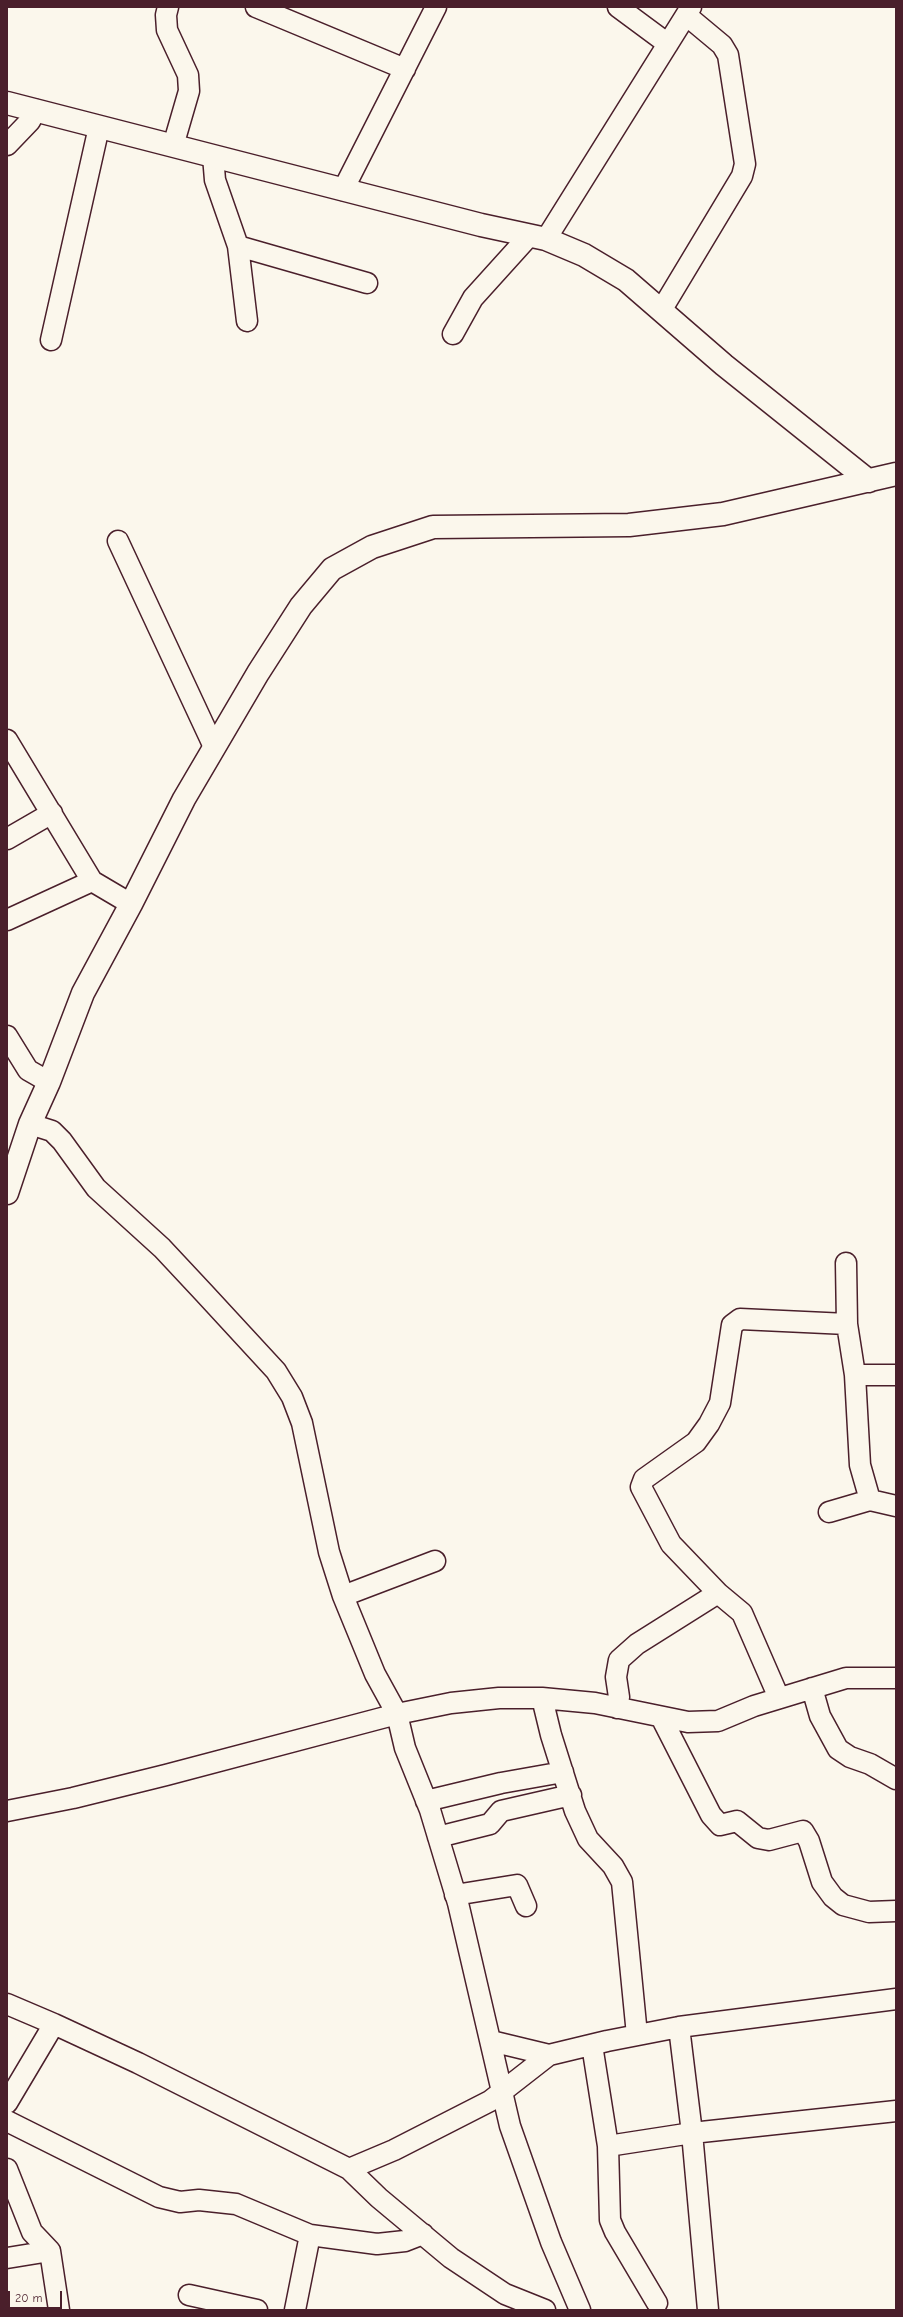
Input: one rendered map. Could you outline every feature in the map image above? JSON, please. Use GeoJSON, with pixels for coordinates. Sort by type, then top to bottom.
{"type":"FeatureCollection","features":[{"type":"Feature","properties":{"kind":"main road"},"geometry":{"type":"LineString","coordinates":[[7,104],[36,110],[343,190],[537,237],[584,255],[626,280],[662,309],[724,365],[869,481]]}},
{"type":"Feature","properties":{"kind":"main road"},"geometry":{"type":"LineString","coordinates":[[7,1193],[30,1124],[49,1082],[83,993],[131,904],[184,799],[214,747],[301,606],[332,569],[372,547],[433,527],[629,525],[723,514],[896,474]]}},
{"type":"Feature","properties":{"kind":"street"},"geometry":{"type":"LineString","coordinates":[[168,7],[166,15],[167,30],[188,75],[190,91],[174,146]]}},
{"type":"Feature","properties":{"kind":"street"},"geometry":{"type":"LineString","coordinates":[[256,7],[405,69]]}},
{"type":"Feature","properties":{"kind":"street"},"geometry":{"type":"LineString","coordinates":[[343,190],[436,7]]}},
{"type":"Feature","properties":{"kind":"street"},"geometry":{"type":"LineString","coordinates":[[618,7],[668,44]]}},
{"type":"Feature","properties":{"kind":"street"},"geometry":{"type":"LineString","coordinates":[[453,334],[473,298],[537,237],[668,44],[688,11],[722,45],[728,55],[745,164],[742,176],[662,309]]}},
{"type":"Feature","properties":{"kind":"street"},"geometry":{"type":"LineString","coordinates":[[7,145],[30,121],[36,110]]}},
{"type":"Feature","properties":{"kind":"street"},"geometry":{"type":"LineString","coordinates":[[51,340],[100,127]]}},
{"type":"Feature","properties":{"kind":"street"},"geometry":{"type":"LineString","coordinates":[[213,156],[215,180],[238,246],[247,321]]}},
{"type":"Feature","properties":{"kind":"street"},"geometry":{"type":"LineString","coordinates":[[238,246],[367,283]]}},
{"type":"Feature","properties":{"kind":"street"},"geometry":{"type":"LineString","coordinates":[[118,541],[214,747]]}},
{"type":"Feature","properties":{"kind":"street"},"geometry":{"type":"LineString","coordinates":[[8,743],[92,880],[131,904]]}},
{"type":"Feature","properties":{"kind":"street"},"geometry":{"type":"LineString","coordinates":[[7,839],[52,813]]}},
{"type":"Feature","properties":{"kind":"street"},"geometry":{"type":"LineString","coordinates":[[7,920],[92,880]]}},
{"type":"Feature","properties":{"kind":"street"},"geometry":{"type":"LineString","coordinates":[[7,1036],[28,1070],[49,1082]]}},
{"type":"Feature","properties":{"kind":"street"},"geometry":{"type":"LineString","coordinates":[[30,1124],[52,1131],[62,1141],[96,1188],[162,1248],[276,1372],[292,1397],[302,1423],[318,1508],[329,1552],[343,1596],[375,1674],[397,1714],[405,1748],[426,1801],[456,1895],[510,2126],[550,2242],[580,2310]]}},
{"type":"Feature","properties":{"kind":"street"},"geometry":{"type":"LineString","coordinates":[[846,1263],[848,1324],[855,1376],[860,1465],[870,1500]]}},
{"type":"Feature","properties":{"kind":"street"},"geometry":{"type":"LineString","coordinates":[[779,1698],[742,1613],[718,1593],[671,1544],[647,1501],[641,1487],[644,1479],[696,1442],[709,1424],[720,1403],[732,1325],[740,1319],[848,1324]]}},
{"type":"Feature","properties":{"kind":"street"},"geometry":{"type":"LineString","coordinates":[[855,1376],[896,1375]]}},
{"type":"Feature","properties":{"kind":"street"},"geometry":{"type":"LineString","coordinates":[[829,1512],[870,1500],[896,1506]]}},
{"type":"Feature","properties":{"kind":"street"},"geometry":{"type":"LineString","coordinates":[[343,1596],[435,1561]]}},
{"type":"Feature","properties":{"kind":"street"},"geometry":{"type":"LineString","coordinates":[[617,1708],[619,1697],[616,1677],[619,1660],[637,1644],[718,1593]]}},
{"type":"Feature","properties":{"kind":"street"},"geometry":{"type":"LineString","coordinates":[[7,1811],[73,1798],[397,1714],[451,1703],[499,1698],[542,1698],[595,1703],[688,1722],[718,1721],[779,1698],[846,1678],[896,1678]]}},
{"type":"Feature","properties":{"kind":"street"},"geometry":{"type":"LineString","coordinates":[[812,1688],[820,1716],[838,1749],[850,1757],[870,1764],[896,1780]]}},
{"type":"Feature","properties":{"kind":"street"},"geometry":{"type":"LineString","coordinates":[[542,1698],[551,1735],[570,1795],[588,1839],[613,1866],[622,1882],[637,2035]]}},
{"type":"Feature","properties":{"kind":"street"},"geometry":{"type":"LineString","coordinates":[[661,1717],[711,1815],[720,1825],[737,1821],[758,1838],[769,1840],[804,1831],[809,1841],[822,1882],[833,1897],[843,1905],[869,1912],[896,1911]]}},
{"type":"Feature","properties":{"kind":"street"},"geometry":{"type":"LineString","coordinates":[[426,1801],[501,1783],[563,1772]]}},
{"type":"Feature","properties":{"kind":"street"},"geometry":{"type":"LineString","coordinates":[[438,1837],[490,1824],[501,1811],[570,1795]]}},
{"type":"Feature","properties":{"kind":"street"},"geometry":{"type":"LineString","coordinates":[[456,1895],[517,1884],[526,1906]]}},
{"type":"Feature","properties":{"kind":"street"},"geometry":{"type":"LineString","coordinates":[[349,2169],[394,2150],[490,2101],[502,2090],[549,2055],[679,2027],[896,1999]]}},
{"type":"Feature","properties":{"kind":"street"},"geometry":{"type":"LineString","coordinates":[[7,2004],[54,2024],[349,2169],[379,2198],[501,2302],[545,2310]]}},
{"type":"Feature","properties":{"kind":"street"},"geometry":{"type":"LineString","coordinates":[[7,2103],[54,2024]]}},
{"type":"Feature","properties":{"kind":"street"},"geometry":{"type":"LineString","coordinates":[[679,2027],[692,2133],[708,2310]]}},
{"type":"Feature","properties":{"kind":"street"},"geometry":{"type":"LineString","coordinates":[[491,2041],[549,2055]]}},
{"type":"Feature","properties":{"kind":"street"},"geometry":{"type":"LineString","coordinates":[[592,2045],[608,2146],[610,2220],[615,2232],[656,2303]]}},
{"type":"Feature","properties":{"kind":"street"},"geometry":{"type":"LineString","coordinates":[[608,2146],[692,2133],[896,2111]]}},
{"type":"Feature","properties":{"kind":"street"},"geometry":{"type":"LineString","coordinates":[[7,2121],[159,2197],[180,2202],[199,2200],[236,2204],[310,2235],[377,2244],[405,2241],[423,2234]]}},
{"type":"Feature","properties":{"kind":"street"},"geometry":{"type":"LineString","coordinates":[[7,2169],[32,2232],[50,2251],[59,2310]]}},
{"type":"Feature","properties":{"kind":"street"},"geometry":{"type":"LineString","coordinates":[[295,2310],[310,2235]]}},
{"type":"Feature","properties":{"kind":"street"},"geometry":{"type":"LineString","coordinates":[[7,2258],[50,2251]]}},
{"type":"Feature","properties":{"kind":"street"},"geometry":{"type":"LineString","coordinates":[[189,2295],[257,2310]]}}]}
